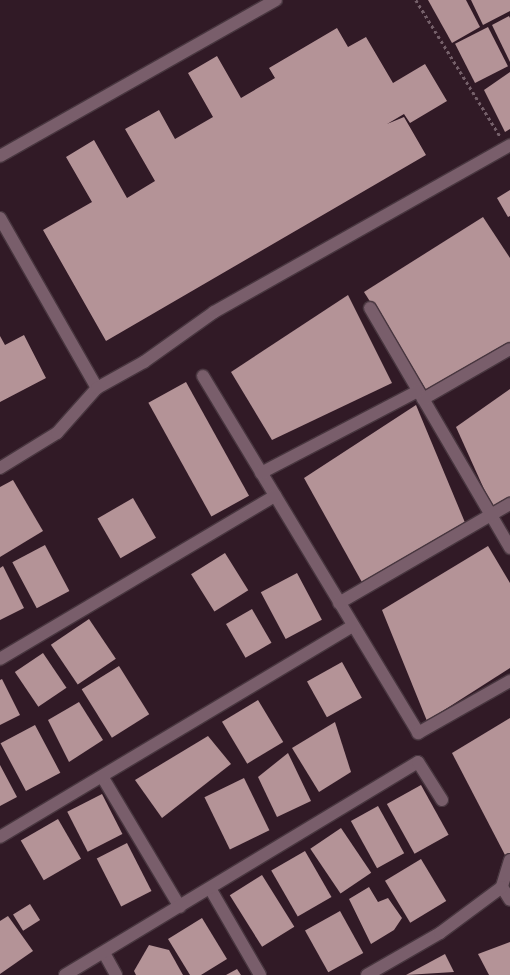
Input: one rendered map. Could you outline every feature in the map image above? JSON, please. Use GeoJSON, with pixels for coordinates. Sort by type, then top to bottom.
{"type":"FeatureCollection","features":[{"type":"Feature","properties":{"kind":"street"},"geometry":{"type":"LineString","coordinates":[[0,156],[276,0]]}},
{"type":"Feature","properties":{"kind":"street"},"geometry":{"type":"LineString","coordinates":[[0,468],[57,433],[97,388],[144,362],[214,312],[508,146]]}},
{"type":"Feature","properties":{"kind":"street"},"geometry":{"type":"LineString","coordinates":[[0,218],[97,388]]}},
{"type":"Feature","properties":{"kind":"street"},"geometry":{"type":"LineString","coordinates":[[370,308],[510,548]]}},
{"type":"Feature","properties":{"kind":"street"},"geometry":{"type":"LineString","coordinates":[[261,473],[420,395],[510,348]]}},
{"type":"Feature","properties":{"kind":"street"},"geometry":{"type":"LineString","coordinates":[[203,376],[418,733],[510,681]]}},
{"type":"Feature","properties":{"kind":"street"},"geometry":{"type":"LineString","coordinates":[[0,659],[275,496]]}},
{"type":"Feature","properties":{"kind":"street"},"geometry":{"type":"LineString","coordinates":[[340,603],[510,504]]}},
{"type":"Feature","properties":{"kind":"street"},"geometry":{"type":"LineString","coordinates":[[0,837],[103,778],[353,626]]}},
{"type":"Feature","properties":{"kind":"street"},"geometry":{"type":"LineString","coordinates":[[65,975],[211,890],[418,762],[442,800]]}},
{"type":"Feature","properties":{"kind":"street"},"geometry":{"type":"LineString","coordinates":[[103,778],[180,907]]}},
{"type":"Feature","properties":{"kind":"street"},"geometry":{"type":"LineString","coordinates":[[367,975],[440,934],[502,887],[510,860]]}},
{"type":"Feature","properties":{"kind":"street"},"geometry":{"type":"LineString","coordinates":[[502,887],[510,900]]}},
{"type":"Feature","properties":{"kind":"street"},"geometry":{"type":"LineString","coordinates":[[211,890],[260,975]]}},
{"type":"Feature","properties":{"kind":"street"},"geometry":{"type":"LineString","coordinates":[[104,953],[116,975]]}},
{"type":"Feature","properties":{"kind":"path"},"geometry":{"type":"LineString","coordinates":[[416,0],[508,146]]}},
{"type":"Feature","properties":{"kind":"building"},"geometry":{"type":"Polygon","coordinates":[[[428,0],[466,0],[480,27],[452,43],[428,0]]]}},
{"type":"Feature","properties":{"kind":"building"},"geometry":{"type":"Polygon","coordinates":[[[471,0],[510,0],[510,11],[483,25],[471,0]]]}},
{"type":"Feature","properties":{"kind":"building"},"geometry":{"type":"Polygon","coordinates":[[[509,16],[510,18],[510,62],[492,25],[509,16]]]}},
{"type":"Feature","properties":{"kind":"building"},"geometry":{"type":"Polygon","coordinates":[[[488,27],[508,66],[475,83],[455,44],[488,27]]]}},
{"type":"Feature","properties":{"kind":"building"},"geometry":{"type":"Polygon","coordinates":[[[337,28],[348,47],[366,37],[393,83],[425,64],[447,101],[410,123],[404,114],[387,124],[404,117],[426,155],[106,341],[43,230],[92,202],[66,157],[94,140],[127,198],[155,181],[125,129],[159,110],[175,139],[213,117],[188,73],[217,56],[241,98],[275,78],[269,68],[337,28]]]}},
{"type":"Feature","properties":{"kind":"building"},"geometry":{"type":"Polygon","coordinates":[[[510,72],[510,129],[505,132],[484,90],[510,72]]]}},
{"type":"Feature","properties":{"kind":"building"},"geometry":{"type":"Polygon","coordinates":[[[510,190],[510,216],[508,217],[497,198],[510,190]]]}},
{"type":"Feature","properties":{"kind":"building"},"geometry":{"type":"Polygon","coordinates":[[[483,217],[510,258],[510,344],[428,393],[364,292],[483,217]]]}},
{"type":"Feature","properties":{"kind":"building"},"geometry":{"type":"Polygon","coordinates":[[[348,295],[392,383],[272,440],[231,372],[348,295]]]}},
{"type":"Feature","properties":{"kind":"building"},"geometry":{"type":"Polygon","coordinates":[[[24,335],[46,378],[0,402],[0,336],[5,345],[24,335]]]}},
{"type":"Feature","properties":{"kind":"building"},"geometry":{"type":"Polygon","coordinates":[[[186,382],[249,496],[211,517],[148,403],[186,382]]]}},
{"type":"Feature","properties":{"kind":"building"},"geometry":{"type":"Polygon","coordinates":[[[510,389],[510,498],[493,509],[456,427],[510,389]]]}},
{"type":"Feature","properties":{"kind":"building"},"geometry":{"type":"Polygon","coordinates":[[[416,405],[466,525],[363,584],[304,478],[416,405]]]}},
{"type":"Feature","properties":{"kind":"building"},"geometry":{"type":"Polygon","coordinates":[[[13,480],[43,531],[0,557],[0,487],[13,480]]]}},
{"type":"Feature","properties":{"kind":"building"},"geometry":{"type":"Polygon","coordinates":[[[133,498],[156,538],[120,558],[97,518],[133,498]]]}},
{"type":"Feature","properties":{"kind":"building"},"geometry":{"type":"Polygon","coordinates":[[[45,545],[69,591],[37,608],[12,562],[45,545]]]}},
{"type":"Feature","properties":{"kind":"building"},"geometry":{"type":"Polygon","coordinates":[[[488,546],[510,583],[510,668],[427,721],[382,610],[488,546]]]}},
{"type":"Feature","properties":{"kind":"building"},"geometry":{"type":"Polygon","coordinates":[[[225,553],[248,590],[214,612],[191,574],[225,553]]]}},
{"type":"Feature","properties":{"kind":"building"},"geometry":{"type":"Polygon","coordinates":[[[3,566],[24,608],[0,620],[0,568],[3,566]]]}},
{"type":"Feature","properties":{"kind":"building"},"geometry":{"type":"Polygon","coordinates":[[[297,573],[322,620],[286,639],[261,592],[297,573]]]}},
{"type":"Feature","properties":{"kind":"building"},"geometry":{"type":"Polygon","coordinates":[[[252,609],[272,643],[246,658],[226,624],[252,609]]]}},
{"type":"Feature","properties":{"kind":"building"},"geometry":{"type":"Polygon","coordinates":[[[89,619],[116,659],[78,685],[51,645],[89,619]]]}},
{"type":"Feature","properties":{"kind":"building"},"geometry":{"type":"Polygon","coordinates":[[[43,653],[66,688],[38,707],[15,672],[43,653]]]}},
{"type":"Feature","properties":{"kind":"building"},"geometry":{"type":"Polygon","coordinates":[[[342,662],[362,698],[327,717],[307,681],[342,662]]]}},
{"type":"Feature","properties":{"kind":"building"},"geometry":{"type":"Polygon","coordinates":[[[119,666],[149,714],[112,738],[82,689],[119,666]]]}},
{"type":"Feature","properties":{"kind":"building"},"geometry":{"type":"Polygon","coordinates":[[[2,679],[20,715],[0,725],[0,680],[2,679]]]}},
{"type":"Feature","properties":{"kind":"building"},"geometry":{"type":"Polygon","coordinates":[[[258,700],[283,742],[247,764],[222,722],[258,700]]]}},
{"type":"Feature","properties":{"kind":"building"},"geometry":{"type":"Polygon","coordinates":[[[79,702],[103,740],[69,762],[48,720],[79,702]]]}},
{"type":"Feature","properties":{"kind":"building"},"geometry":{"type":"Polygon","coordinates":[[[510,718],[510,853],[505,855],[452,753],[510,718]]]}},
{"type":"Feature","properties":{"kind":"building"},"geometry":{"type":"Polygon","coordinates":[[[335,722],[351,772],[319,792],[292,748],[335,722]]]}},
{"type":"Feature","properties":{"kind":"building"},"geometry":{"type":"Polygon","coordinates":[[[35,725],[60,773],[26,791],[1,743],[35,725]]]}},
{"type":"Feature","properties":{"kind":"building"},"geometry":{"type":"Polygon","coordinates":[[[208,736],[231,764],[162,818],[135,780],[208,736]]]}},
{"type":"Feature","properties":{"kind":"building"},"geometry":{"type":"Polygon","coordinates":[[[288,753],[311,801],[277,817],[258,777],[288,753]]]}},
{"type":"Feature","properties":{"kind":"building"},"geometry":{"type":"Polygon","coordinates":[[[0,765],[17,797],[0,806],[0,765]]]}},
{"type":"Feature","properties":{"kind":"building"},"geometry":{"type":"Polygon","coordinates":[[[244,778],[269,830],[230,849],[204,797],[244,778]]]}},
{"type":"Feature","properties":{"kind":"building"},"geometry":{"type":"Polygon","coordinates":[[[421,785],[449,835],[415,854],[387,804],[421,785]]]}},
{"type":"Feature","properties":{"kind":"building"},"geometry":{"type":"Polygon","coordinates":[[[102,794],[122,834],[88,852],[67,812],[102,794]]]}},
{"type":"Feature","properties":{"kind":"building"},"geometry":{"type":"Polygon","coordinates":[[[378,806],[404,853],[377,868],[351,821],[378,806]]]}},
{"type":"Feature","properties":{"kind":"building"},"geometry":{"type":"Polygon","coordinates":[[[58,819],[81,859],[44,880],[21,840],[58,819]]]}},
{"type":"Feature","properties":{"kind":"building"},"geometry":{"type":"Polygon","coordinates":[[[341,828],[371,873],[341,893],[310,849],[341,828]]]}},
{"type":"Feature","properties":{"kind":"building"},"geometry":{"type":"Polygon","coordinates":[[[127,843],[152,891],[121,907],[97,858],[127,843]]]}},
{"type":"Feature","properties":{"kind":"building"},"geometry":{"type":"Polygon","coordinates":[[[305,851],[332,897],[298,916],[271,870],[305,851]]]}},
{"type":"Feature","properties":{"kind":"building"},"geometry":{"type":"Polygon","coordinates":[[[421,859],[446,901],[410,923],[385,881],[421,859]]]}},
{"type":"Feature","properties":{"kind":"building"},"geometry":{"type":"Polygon","coordinates":[[[262,875],[294,927],[262,947],[230,895],[262,875]]]}},
{"type":"Feature","properties":{"kind":"building"},"geometry":{"type":"Polygon","coordinates":[[[369,887],[378,902],[388,898],[402,918],[394,930],[371,944],[349,899],[369,887]]]}},
{"type":"Feature","properties":{"kind":"building"},"geometry":{"type":"Polygon","coordinates":[[[30,904],[40,920],[23,931],[13,915],[30,904]]]}},
{"type":"Feature","properties":{"kind":"building"},"geometry":{"type":"Polygon","coordinates":[[[340,911],[363,953],[328,972],[305,930],[340,911]]]}},
{"type":"Feature","properties":{"kind":"building"},"geometry":{"type":"Polygon","coordinates":[[[8,916],[33,951],[0,974],[0,921],[8,916]]]}},
{"type":"Feature","properties":{"kind":"building"},"geometry":{"type":"Polygon","coordinates":[[[202,918],[227,959],[201,975],[190,975],[168,939],[202,918]]]}},
{"type":"Feature","properties":{"kind":"building"},"geometry":{"type":"Polygon","coordinates":[[[510,942],[510,975],[489,975],[478,954],[510,942]]]}},
{"type":"Feature","properties":{"kind":"building"},"geometry":{"type":"Polygon","coordinates":[[[149,945],[169,950],[183,975],[136,975],[134,971],[149,945]]]}},
{"type":"Feature","properties":{"kind":"building"},"geometry":{"type":"Polygon","coordinates":[[[445,954],[454,972],[406,975],[445,954]]]}},
{"type":"Feature","properties":{"kind":"building"},"geometry":{"type":"Polygon","coordinates":[[[237,969],[241,975],[226,975],[237,969]]]}}]}
